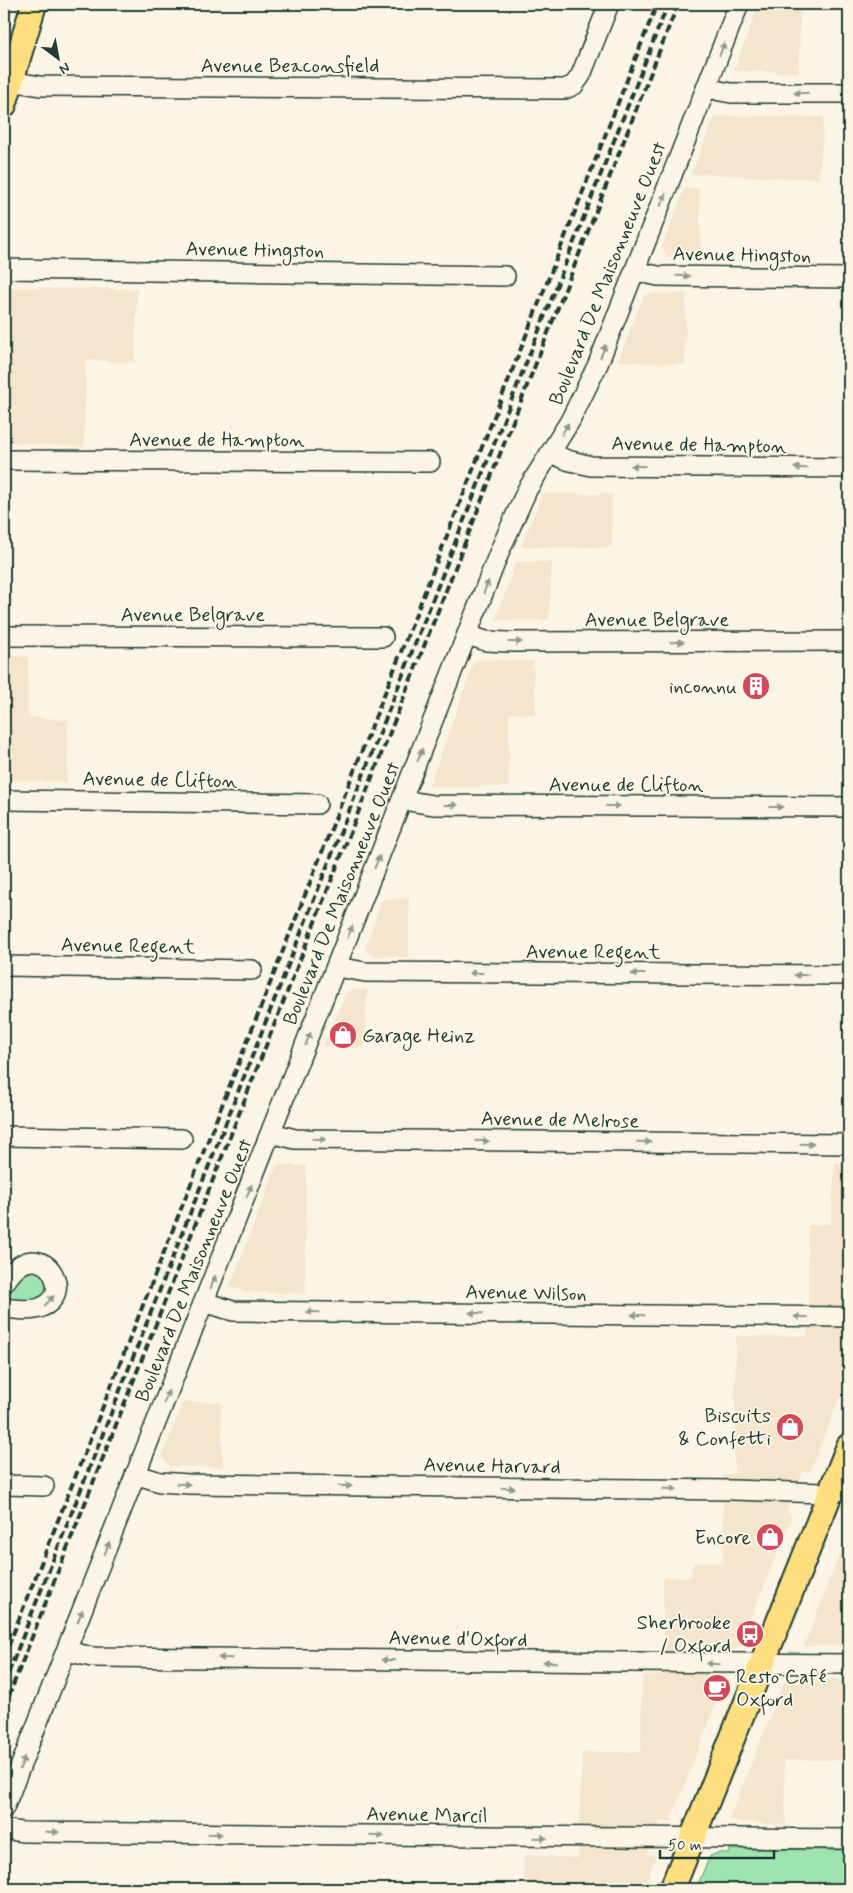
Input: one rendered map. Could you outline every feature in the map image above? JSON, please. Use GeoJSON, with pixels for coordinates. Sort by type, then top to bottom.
{"type":"FeatureCollection","features":[{"type":"Feature","properties":{"kind":"main road"},"geometry":{"type":"LineString","coordinates":[[4,105],[34,4]]}},
{"type":"Feature","properties":{"kind":"main road"},"geometry":{"type":"LineString","coordinates":[[672,1889],[762,1664],[840,1490],[849,1446]]}},
{"type":"Feature","properties":{"kind":"street","name":"Avenue Beaconsfield"},"geometry":{"type":"LineString","coordinates":[[10,81],[40,86],[570,88],[581,75],[609,4]]}},
{"type":"Feature","properties":{"kind":"street","name":"Boulevard De Maisonneuve Ouest"},"geometry":{"type":"LineString","coordinates":[[4,1808],[520,504],[570,421],[591,379],[739,4]]}},
{"type":"Feature","properties":{"kind":"street"},"geometry":{"type":"LineString","coordinates":[[707,86],[731,93],[849,93]]}},
{"type":"Feature","properties":{"kind":"street","name":"Avenue Hingston"},"geometry":{"type":"LineString","coordinates":[[4,269],[505,276]]}},
{"type":"Feature","properties":{"kind":"street","name":"Avenue Hingston"},"geometry":{"type":"LineString","coordinates":[[635,271],[658,276],[849,278]]}},
{"type":"Feature","properties":{"kind":"street","name":"Avenue de Hampton"},"geometry":{"type":"LineString","coordinates":[[551,453],[567,460],[591,466],[849,468]]}},
{"type":"Feature","properties":{"kind":"street","name":"Avenue de Hampton"},"geometry":{"type":"LineString","coordinates":[[4,460],[430,462]]}},
{"type":"Feature","properties":{"kind":"street","name":"Avenue Belgrave"},"geometry":{"type":"LineString","coordinates":[[467,635],[486,641],[508,642],[849,641]]}},
{"type":"Feature","properties":{"kind":"street","name":"Avenue Belgrave"},"geometry":{"type":"LineString","coordinates":[[4,636],[383,637]]}},
{"type":"Feature","properties":{"kind":"street","name":"Avenue de Clifton"},"geometry":{"type":"LineString","coordinates":[[4,800],[317,804]]}},
{"type":"Feature","properties":{"kind":"street","name":"Avenue de Clifton"},"geometry":{"type":"LineString","coordinates":[[402,800],[433,805],[849,807]]}},
{"type":"Feature","properties":{"kind":"street","name":"Avenue Regent"},"geometry":{"type":"LineString","coordinates":[[4,966],[252,970]]}},
{"type":"Feature","properties":{"kind":"street","name":"Avenue Regent"},"geometry":{"type":"LineString","coordinates":[[337,967],[365,972],[849,975]]}},
{"type":"Feature","properties":{"kind":"street","name":"Avenue de Melrose"},"geometry":{"type":"LineString","coordinates":[[271,1133],[295,1139],[849,1144]]}},
{"type":"Feature","properties":{"kind":"street"},"geometry":{"type":"LineString","coordinates":[[4,1136],[182,1139]]}},
{"type":"Feature","properties":{"kind":"street"},"geometry":{"type":"LineString","coordinates":[[4,1284],[17,1267],[30,1261],[45,1264],[51,1269],[56,1275],[57,1284],[53,1299],[43,1307],[38,1309],[4,1308]]}},
{"type":"Feature","properties":{"kind":"street","name":"Avenue Wilson"},"geometry":{"type":"LineString","coordinates":[[204,1302],[232,1311],[849,1317]]}},
{"type":"Feature","properties":{"kind":"street","name":"Avenue Harvard"},"geometry":{"type":"LineString","coordinates":[[135,1474],[160,1482],[189,1484],[814,1492],[840,1490]]}},
{"type":"Feature","properties":{"kind":"street"},"geometry":{"type":"LineString","coordinates":[[4,1486],[44,1486]]}},
{"type":"Feature","properties":{"kind":"street","name":"Avenue d'Oxford"},"geometry":{"type":"LineString","coordinates":[[67,1651],[92,1657],[849,1664]]}},
{"type":"Feature","properties":{"kind":"street","name":"Avenue Marcil"},"geometry":{"type":"LineString","coordinates":[[4,1828],[22,1832],[849,1839]]}},
{"type":"Feature","properties":{"kind":"shaded area"},"geometry":{"type":"Polygon","coordinates":[[[759,4],[800,4],[799,72],[734,71],[759,4]]]}},
{"type":"Feature","properties":{"kind":"shaded area"},"geometry":{"type":"Polygon","coordinates":[[[715,116],[824,117],[819,179],[691,174],[715,116]]]}},
{"type":"Feature","properties":{"kind":"shaded area"},"geometry":{"type":"Polygon","coordinates":[[[685,188],[699,188],[701,258],[667,257],[662,247],[685,188]]]}},
{"type":"Feature","properties":{"kind":"shaded area"},"geometry":{"type":"Polygon","coordinates":[[[7,288],[137,289],[135,362],[86,360],[84,447],[4,442],[4,311],[7,288]]]}},
{"type":"Feature","properties":{"kind":"shaded area"},"geometry":{"type":"Polygon","coordinates":[[[686,293],[685,365],[618,361],[644,295],[686,293]]]}},
{"type":"Feature","properties":{"kind":"shaded area"},"geometry":{"type":"Polygon","coordinates":[[[542,494],[612,494],[612,547],[521,547],[542,494]]]}},
{"type":"Feature","properties":{"kind":"shaded area"},"geometry":{"type":"Polygon","coordinates":[[[516,562],[552,562],[549,620],[495,620],[516,562]]]}},
{"type":"Feature","properties":{"kind":"shaded area"},"geometry":{"type":"Polygon","coordinates":[[[4,656],[28,657],[28,717],[68,720],[67,782],[4,780],[4,656]]]}},
{"type":"Feature","properties":{"kind":"shaded area"},"geometry":{"type":"Polygon","coordinates":[[[475,660],[533,661],[536,715],[509,713],[509,787],[429,786],[475,660]]]}},
{"type":"Feature","properties":{"kind":"shaded area"},"geometry":{"type":"Polygon","coordinates":[[[409,898],[409,957],[374,956],[365,949],[382,899],[409,898]]]}},
{"type":"Feature","properties":{"kind":"shaded area"},"geometry":{"type":"Polygon","coordinates":[[[367,990],[365,1048],[323,1046],[347,991],[367,990]]]}},
{"type":"Feature","properties":{"kind":"shaded area"},"geometry":{"type":"Polygon","coordinates":[[[835,1163],[849,1163],[849,1374],[810,1472],[803,1472],[787,1511],[792,1517],[738,1649],[731,1649],[718,1677],[724,1683],[670,1822],[661,1822],[646,1854],[656,1856],[643,1889],[524,1889],[524,1855],[578,1858],[582,1752],[641,1752],[642,1676],[663,1675],[663,1577],[691,1577],[693,1563],[723,1563],[723,1474],[734,1474],[736,1336],[808,1336],[808,1225],[831,1224],[835,1163]]]}},
{"type":"Feature","properties":{"kind":"shaded area"},"geometry":{"type":"Polygon","coordinates":[[[277,1165],[306,1166],[305,1294],[245,1292],[230,1286],[277,1165]]]}},
{"type":"Feature","properties":{"kind":"shaded area"},"geometry":{"type":"Polygon","coordinates":[[[183,1402],[221,1402],[223,1467],[170,1466],[162,1457],[183,1402]]]}},
{"type":"Feature","properties":{"kind":"shaded area"},"geometry":{"type":"Polygon","coordinates":[[[849,1530],[849,1646],[804,1646],[849,1530]]]}},
{"type":"Feature","properties":{"kind":"shaded area"},"geometry":{"type":"Polygon","coordinates":[[[785,1679],[849,1679],[849,1760],[784,1760],[786,1826],[729,1820],[785,1679]]]}},
{"type":"Feature","properties":{"kind":"green space"},"geometry":{"type":"Polygon","coordinates":[[[36,1270],[48,1282],[46,1295],[38,1301],[9,1301],[7,1295],[24,1272],[36,1270]]]}},
{"type":"Feature","properties":{"kind":"green space"},"geometry":{"type":"Polygon","coordinates":[[[730,1849],[849,1850],[849,1889],[696,1889],[710,1856],[717,1853],[730,1853],[730,1849]]]}},
{"type":"Feature","properties":{"kind":"railway"},"geometry":{"type":"LineString","coordinates":[[4,1657],[657,4]]}},
{"type":"Feature","properties":{"kind":"railway"},"geometry":{"type":"LineString","coordinates":[[4,1684],[668,4]]}},
{"type":"Feature","properties":{"kind":"railway"},"geometry":{"type":"LineString","coordinates":[[4,1708],[678,4]]}},
{"type":"Feature","properties":{"kind":"place","name":"inconnu"},"geometry":{"type":"Point","coordinates":[756,686]}},
{"type":"Feature","properties":{"kind":"place","name":"Garage Heinz"},"geometry":{"type":"Point","coordinates":[343,1035]}},
{"type":"Feature","properties":{"kind":"place","name":"Biscuits & Confetti"},"geometry":{"type":"Point","coordinates":[790,1427]}},
{"type":"Feature","properties":{"kind":"place","name":"Encore"},"geometry":{"type":"Point","coordinates":[770,1537]}},
{"type":"Feature","properties":{"kind":"place","name":"Sherbrooke / Oxford"},"geometry":{"type":"Point","coordinates":[750,1634]}},
{"type":"Feature","properties":{"kind":"place","name":"Resto Café Oxford"},"geometry":{"type":"Point","coordinates":[717,1688]}}]}
